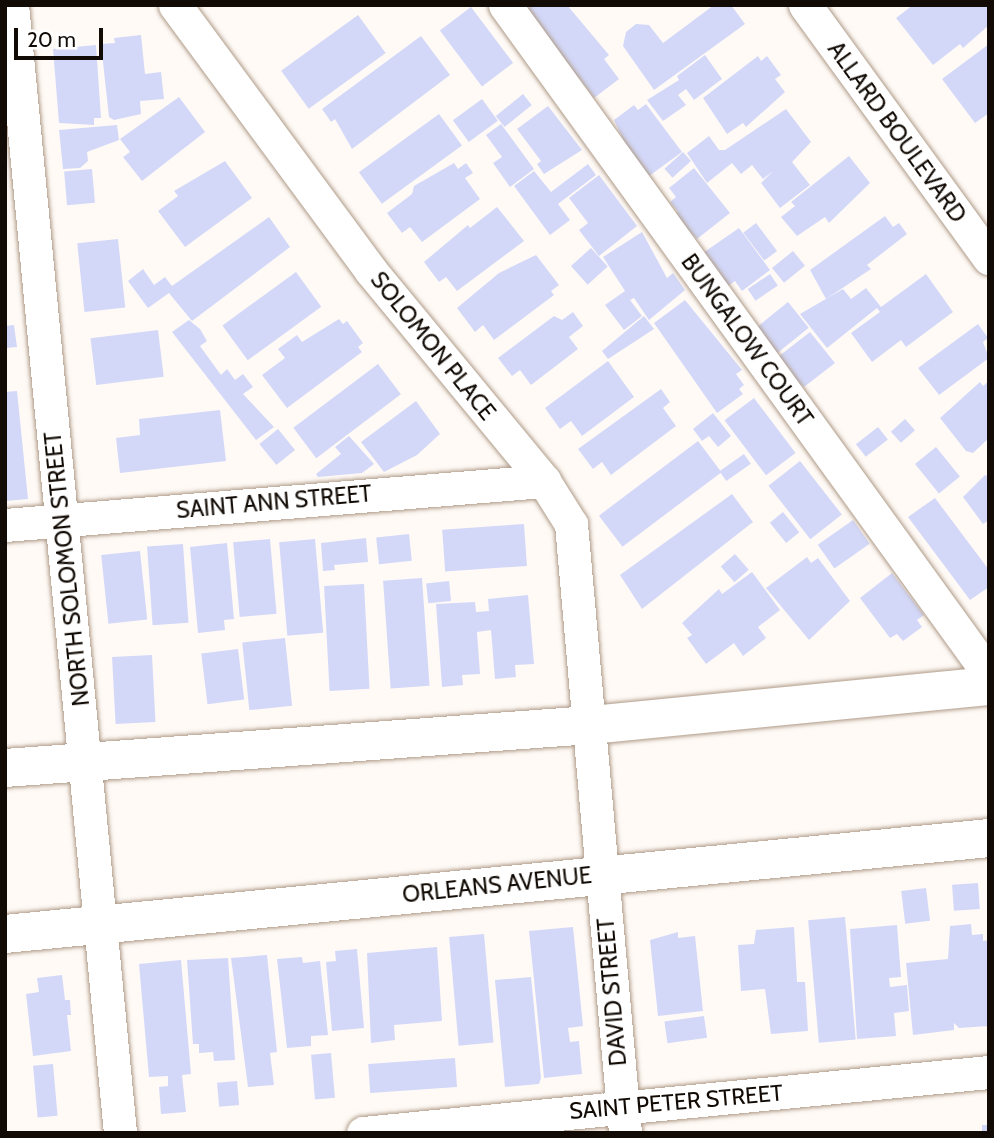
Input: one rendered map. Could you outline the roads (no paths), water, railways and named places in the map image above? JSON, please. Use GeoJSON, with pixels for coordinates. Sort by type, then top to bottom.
{"type":"FeatureCollection","features":[{"type":"Feature","properties":{"kind":"street","name":"NORTH SOLOMON STREET"},"geometry":{"type":"LineString","coordinates":[[12,5],[120,1133]]}},
{"type":"Feature","properties":{"kind":"street","name":"SOLOMON PLACE"},"geometry":{"type":"LineString","coordinates":[[175,5],[371,271],[544,481],[570,524],[591,725]]}},
{"type":"Feature","properties":{"kind":"street","name":"BUNGALOW COURT"},"geometry":{"type":"LineString","coordinates":[[505,5],[989,674]]}},
{"type":"Feature","properties":{"kind":"street","name":"ALLARD BOULEVARD"},"geometry":{"type":"LineString","coordinates":[[805,5],[989,258]]}},
{"type":"Feature","properties":{"kind":"street","name":"SAINT ANN STREET"},"geometry":{"type":"LineString","coordinates":[[5,525],[544,481]]}},
{"type":"Feature","properties":{"kind":"street"},"geometry":{"type":"LineString","coordinates":[[5,768],[85,759],[591,725],[989,686]]}},
{"type":"Feature","properties":{"kind":"street","name":"DAVID STREET"},"geometry":{"type":"LineString","coordinates":[[591,725],[624,1120]]}},
{"type":"Feature","properties":{"kind":"street","name":"ORLEANS AVENUE"},"geometry":{"type":"LineString","coordinates":[[5,934],[989,838]]}},
{"type":"Feature","properties":{"kind":"street","name":"SAINT PETER STREET"},"geometry":{"type":"LineString","coordinates":[[363,1133],[624,1120],[989,1072]]}}]}
